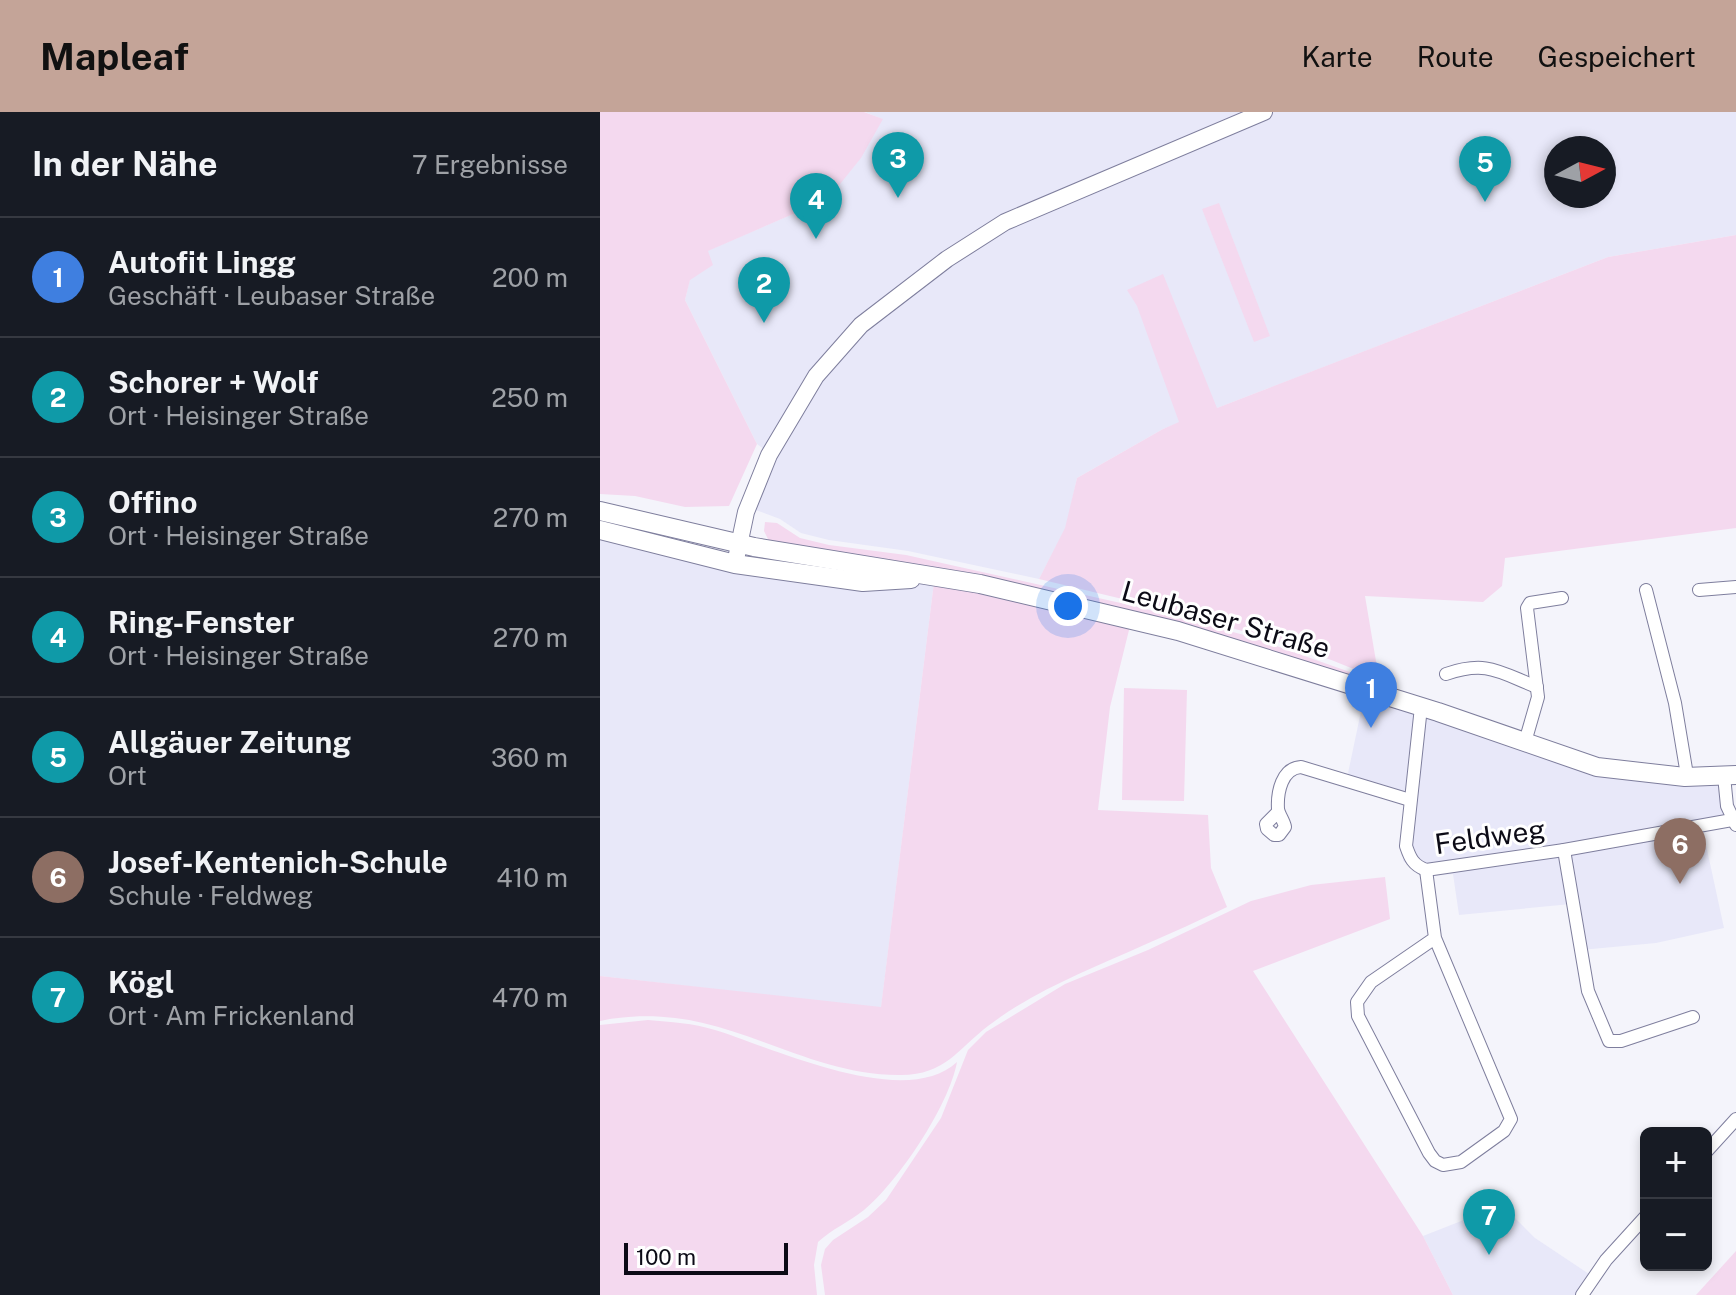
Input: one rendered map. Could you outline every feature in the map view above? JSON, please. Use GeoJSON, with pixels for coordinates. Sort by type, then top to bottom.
{"type":"FeatureCollection","features":[{"type":"Feature","properties":{"kind":"main road","name":"Leubaser Straße"},"geometry":{"type":"LineString","coordinates":[[600,511],[790,554],[980,584],[1178,631],[1421,707],[1597,767],[1685,777],[1730,776]]}},
{"type":"Feature","properties":{"kind":"main road"},"geometry":{"type":"LineString","coordinates":[[600,530],[735,564],[863,582],[933,575]]}},
{"type":"Feature","properties":{"kind":"street"},"geometry":{"type":"LineString","coordinates":[[735,564],[746,512],[769,455],[816,376],[861,325],[934,267],[1005,222],[1264,112]]}},
{"type":"Feature","properties":{"kind":"street"},"geometry":{"type":"LineString","coordinates":[[1699,590],[1736,587]]}},
{"type":"Feature","properties":{"kind":"street"},"geometry":{"type":"LineString","coordinates":[[1646,590],[1675,703],[1685,777]]}},
{"type":"Feature","properties":{"kind":"street"},"geometry":{"type":"LineString","coordinates":[[1525,742],[1538,697],[1527,608],[1530,603],[1562,598]]}},
{"type":"Feature","properties":{"kind":"street"},"geometry":{"type":"LineString","coordinates":[[1446,674],[1481,665],[1537,687]]}},
{"type":"Feature","properties":{"kind":"street","name":"Feldweg"},"geometry":{"type":"LineString","coordinates":[[1421,707],[1406,846],[1410,859],[1426,870],[1734,823]]}},
{"type":"Feature","properties":{"kind":"street"},"geometry":{"type":"LineString","coordinates":[[1278,812],[1283,781],[1292,767],[1301,767],[1410,800]]}},
{"type":"Feature","properties":{"kind":"street"},"geometry":{"type":"LineString","coordinates":[[1730,776],[1727,806],[1734,823]]}},
{"type":"Feature","properties":{"kind":"street"},"geometry":{"type":"LineString","coordinates":[[1564,850],[1588,991],[1609,1041],[1621,1041],[1693,1017]]}},
{"type":"Feature","properties":{"kind":"street"},"geometry":{"type":"LineString","coordinates":[[1426,870],[1435,938],[1511,1119],[1504,1131],[1453,1165],[1435,1161],[1429,1153],[1358,1016],[1357,1002],[1371,982],[1435,938]]}},
{"type":"Feature","properties":{"kind":"street"},"geometry":{"type":"LineString","coordinates":[[1712,1145],[1736,1119]]}},
{"type":"Feature","properties":{"kind":"street"},"geometry":{"type":"LineString","coordinates":[[1582,1295],[1606,1260],[1640,1223]]}},
{"type":"Feature","properties":{"kind":"shaded area"},"geometry":{"type":"Polygon","coordinates":[[[600,112],[864,112],[883,119],[861,158],[828,199],[708,251],[713,265],[690,280],[685,300],[757,444],[729,506],[685,507],[635,496],[600,494],[600,112]]]}},
{"type":"Feature","properties":{"kind":"shaded area"},"geometry":{"type":"Polygon","coordinates":[[[865,112],[1736,112],[1736,235],[1608,257],[1163,429],[1077,478],[1066,528],[1039,579],[908,551],[829,540],[801,533],[780,519],[753,509],[776,458],[757,444],[685,300],[690,279],[707,251],[828,199],[882,119],[865,112]]]}},
{"type":"Feature","properties":{"kind":"shaded area"},"geometry":{"type":"Polygon","coordinates":[[[1219,203],[1270,336],[1254,342],[1202,209],[1219,203]]]}},
{"type":"Feature","properties":{"kind":"shaded area"},"geometry":{"type":"Polygon","coordinates":[[[1736,235],[1736,528],[1505,558],[1502,586],[1483,602],[1365,596],[1379,679],[1248,633],[1039,579],[1065,528],[1077,478],[1179,422],[1137,306],[1127,290],[1163,274],[1217,408],[1608,257],[1736,235]]]}},
{"type":"Feature","properties":{"kind":"shaded area"},"geometry":{"type":"Polygon","coordinates":[[[765,522],[777,523],[800,538],[829,545],[906,555],[1134,606],[1248,636],[1395,688],[1393,694],[1277,655],[770,543],[764,531],[765,522]]]}},
{"type":"Feature","properties":{"kind":"shaded area"},"geometry":{"type":"Polygon","coordinates":[[[600,534],[903,583],[934,582],[881,1008],[600,976],[600,534]]]}},
{"type":"Feature","properties":{"kind":"shaded area"},"geometry":{"type":"Polygon","coordinates":[[[934,582],[1130,626],[1110,707],[1098,810],[1208,815],[1211,868],[1227,907],[1044,991],[1006,1013],[940,1066],[916,1074],[875,1074],[850,1070],[690,1020],[638,1016],[600,1021],[600,976],[881,1007],[934,582]]]}},
{"type":"Feature","properties":{"kind":"shaded area"},"geometry":{"type":"Polygon","coordinates":[[[1124,688],[1187,690],[1184,801],[1122,800],[1124,688]]]}},
{"type":"Feature","properties":{"kind":"shaded area"},"geometry":{"type":"Polygon","coordinates":[[[1364,697],[1594,772],[1721,781],[1729,824],[1703,831],[1724,928],[1656,943],[1581,950],[1571,904],[1459,915],[1453,874],[1433,876],[1403,861],[1405,794],[1347,778],[1364,697]]]}},
{"type":"Feature","properties":{"kind":"shaded area"},"geometry":{"type":"Polygon","coordinates":[[[1385,877],[1390,919],[1253,971],[1423,1236],[1453,1295],[825,1295],[821,1265],[825,1249],[886,1200],[941,1118],[968,1050],[986,1032],[1065,984],[1148,950],[1251,901],[1311,885],[1385,877]]]}},
{"type":"Feature","properties":{"kind":"shaded area"},"geometry":{"type":"Polygon","coordinates":[[[648,1020],[707,1028],[802,1061],[872,1078],[905,1080],[934,1075],[957,1062],[933,1121],[892,1181],[864,1210],[818,1242],[814,1265],[817,1295],[600,1295],[600,1025],[648,1020]]]}},
{"type":"Feature","properties":{"kind":"shaded area"},"geometry":{"type":"Polygon","coordinates":[[[1502,1205],[1535,1238],[1589,1274],[1576,1295],[1453,1295],[1423,1236],[1502,1205]]]}},
{"type":"Feature","properties":{"kind":"shaded area"},"geometry":{"type":"Polygon","coordinates":[[[1736,1251],[1736,1295],[1696,1295],[1736,1251]]]}},
{"type":"Feature","properties":{"kind":"place","name":"Offino"},"geometry":{"type":"Point","coordinates":[898,198]}},
{"type":"Feature","properties":{"kind":"place","name":"Allgäuer Zeitung"},"geometry":{"type":"Point","coordinates":[1485,202]}},
{"type":"Feature","properties":{"kind":"place","name":"Ring-Fenster"},"geometry":{"type":"Point","coordinates":[816,239]}},
{"type":"Feature","properties":{"kind":"place","name":"Schorer + Wolf"},"geometry":{"type":"Point","coordinates":[764,323]}},
{"type":"Feature","properties":{"kind":"place","name":"Autofit Lingg"},"geometry":{"type":"Point","coordinates":[1371,728]}},
{"type":"Feature","properties":{"kind":"place","name":"Josef-Kentenich-Schule"},"geometry":{"type":"Point","coordinates":[1680,884]}},
{"type":"Feature","properties":{"kind":"place","name":"Kögl"},"geometry":{"type":"Point","coordinates":[1489,1255]}}]}
